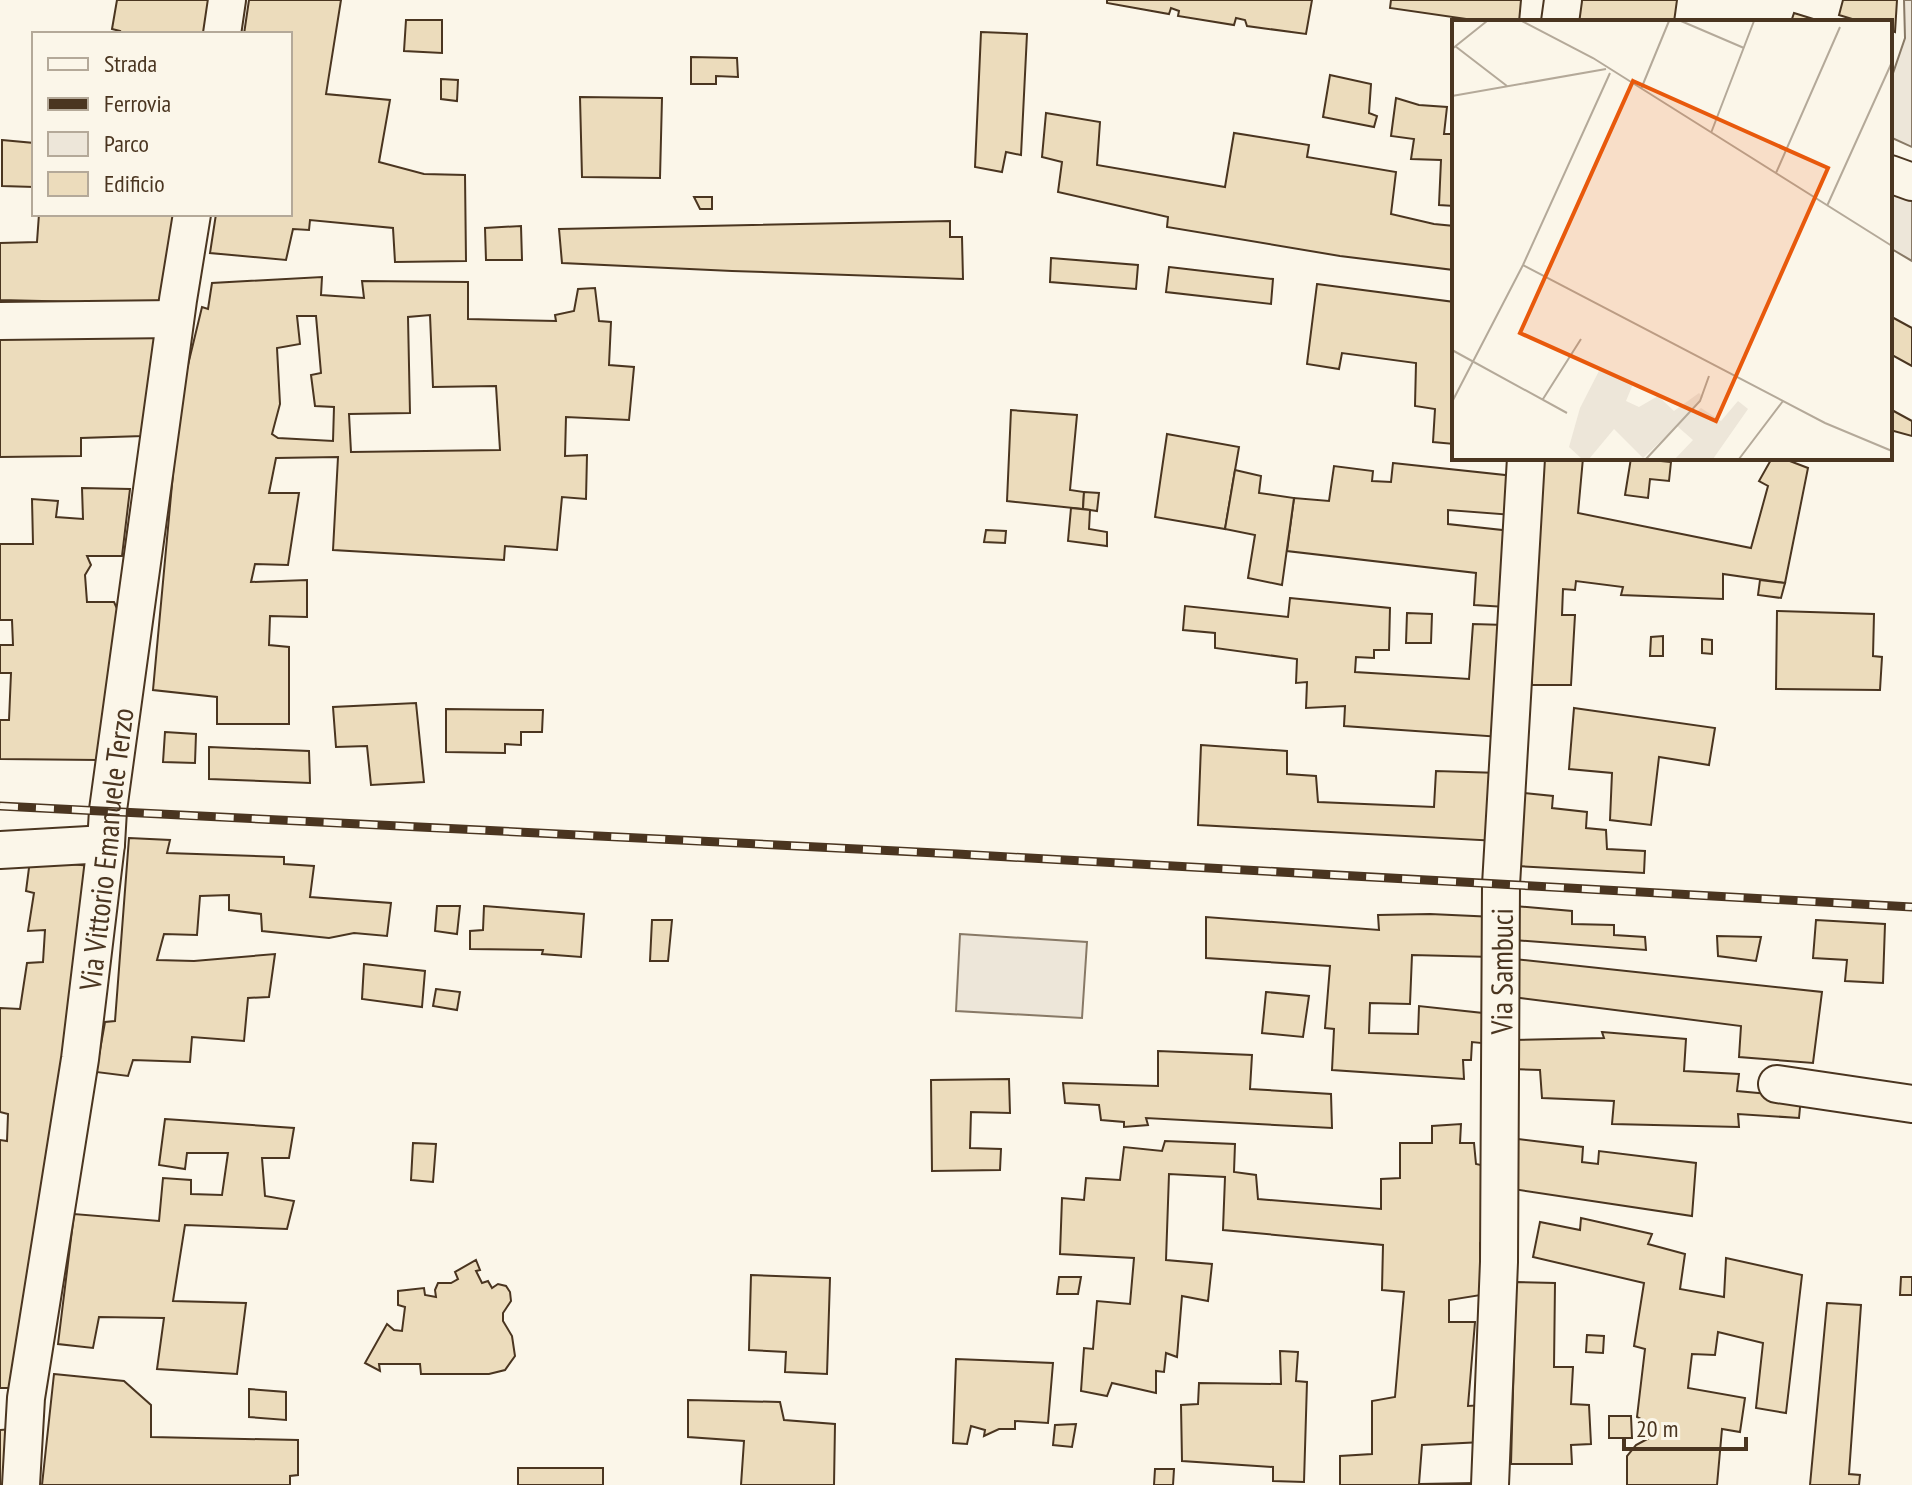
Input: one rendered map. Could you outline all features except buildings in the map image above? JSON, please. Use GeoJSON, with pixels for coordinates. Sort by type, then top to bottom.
{"type":"FeatureCollection","features":[{"type":"Feature","properties":{"kind":"street"},"geometry":{"type":"LineString","coordinates":[[222,32],[227,0]]}},
{"type":"Feature","properties":{"kind":"street"},"geometry":{"type":"LineString","coordinates":[[1560,20],[1563,0]]}},
{"type":"Feature","properties":{"kind":"street"},"geometry":{"type":"LineString","coordinates":[[1892,175],[1912,182]]}},
{"type":"Feature","properties":{"kind":"street","name":"Via Vittorio Emanuele Terzo"},"geometry":{"type":"LineString","coordinates":[[21,1485],[12,1411],[80,1059],[108,810],[192,216]]}},
{"type":"Feature","properties":{"kind":"street"},"geometry":{"type":"LineString","coordinates":[[0,321],[175,319]]}},
{"type":"Feature","properties":{"kind":"street","name":"Via Sambuci"},"geometry":{"type":"LineString","coordinates":[[1490,1485],[1499,1262],[1501,885],[1526,460]]}},
{"type":"Feature","properties":{"kind":"street"},"geometry":{"type":"LineString","coordinates":[[0,850],[106,844]]}},
{"type":"Feature","properties":{"kind":"street"},"geometry":{"type":"LineString","coordinates":[[1777,1084],[1912,1104]]}},
{"type":"Feature","properties":{"kind":"green space"},"geometry":{"type":"Polygon","coordinates":[[[1904,0],[1912,0],[1912,147],[1892,138],[1892,76],[1905,38],[1904,0]]]}},
{"type":"Feature","properties":{"kind":"green space"},"geometry":{"type":"Polygon","coordinates":[[[1892,185],[1912,187],[1912,261],[1892,249],[1892,185]]]}},
{"type":"Feature","properties":{"kind":"green space"},"geometry":{"type":"Polygon","coordinates":[[[960,934],[1087,942],[1082,1018],[956,1011],[960,934]]]}},
{"type":"Feature","properties":{"kind":"railway"},"geometry":{"type":"LineString","coordinates":[[0,806],[957,854],[1912,907]]}}]}
